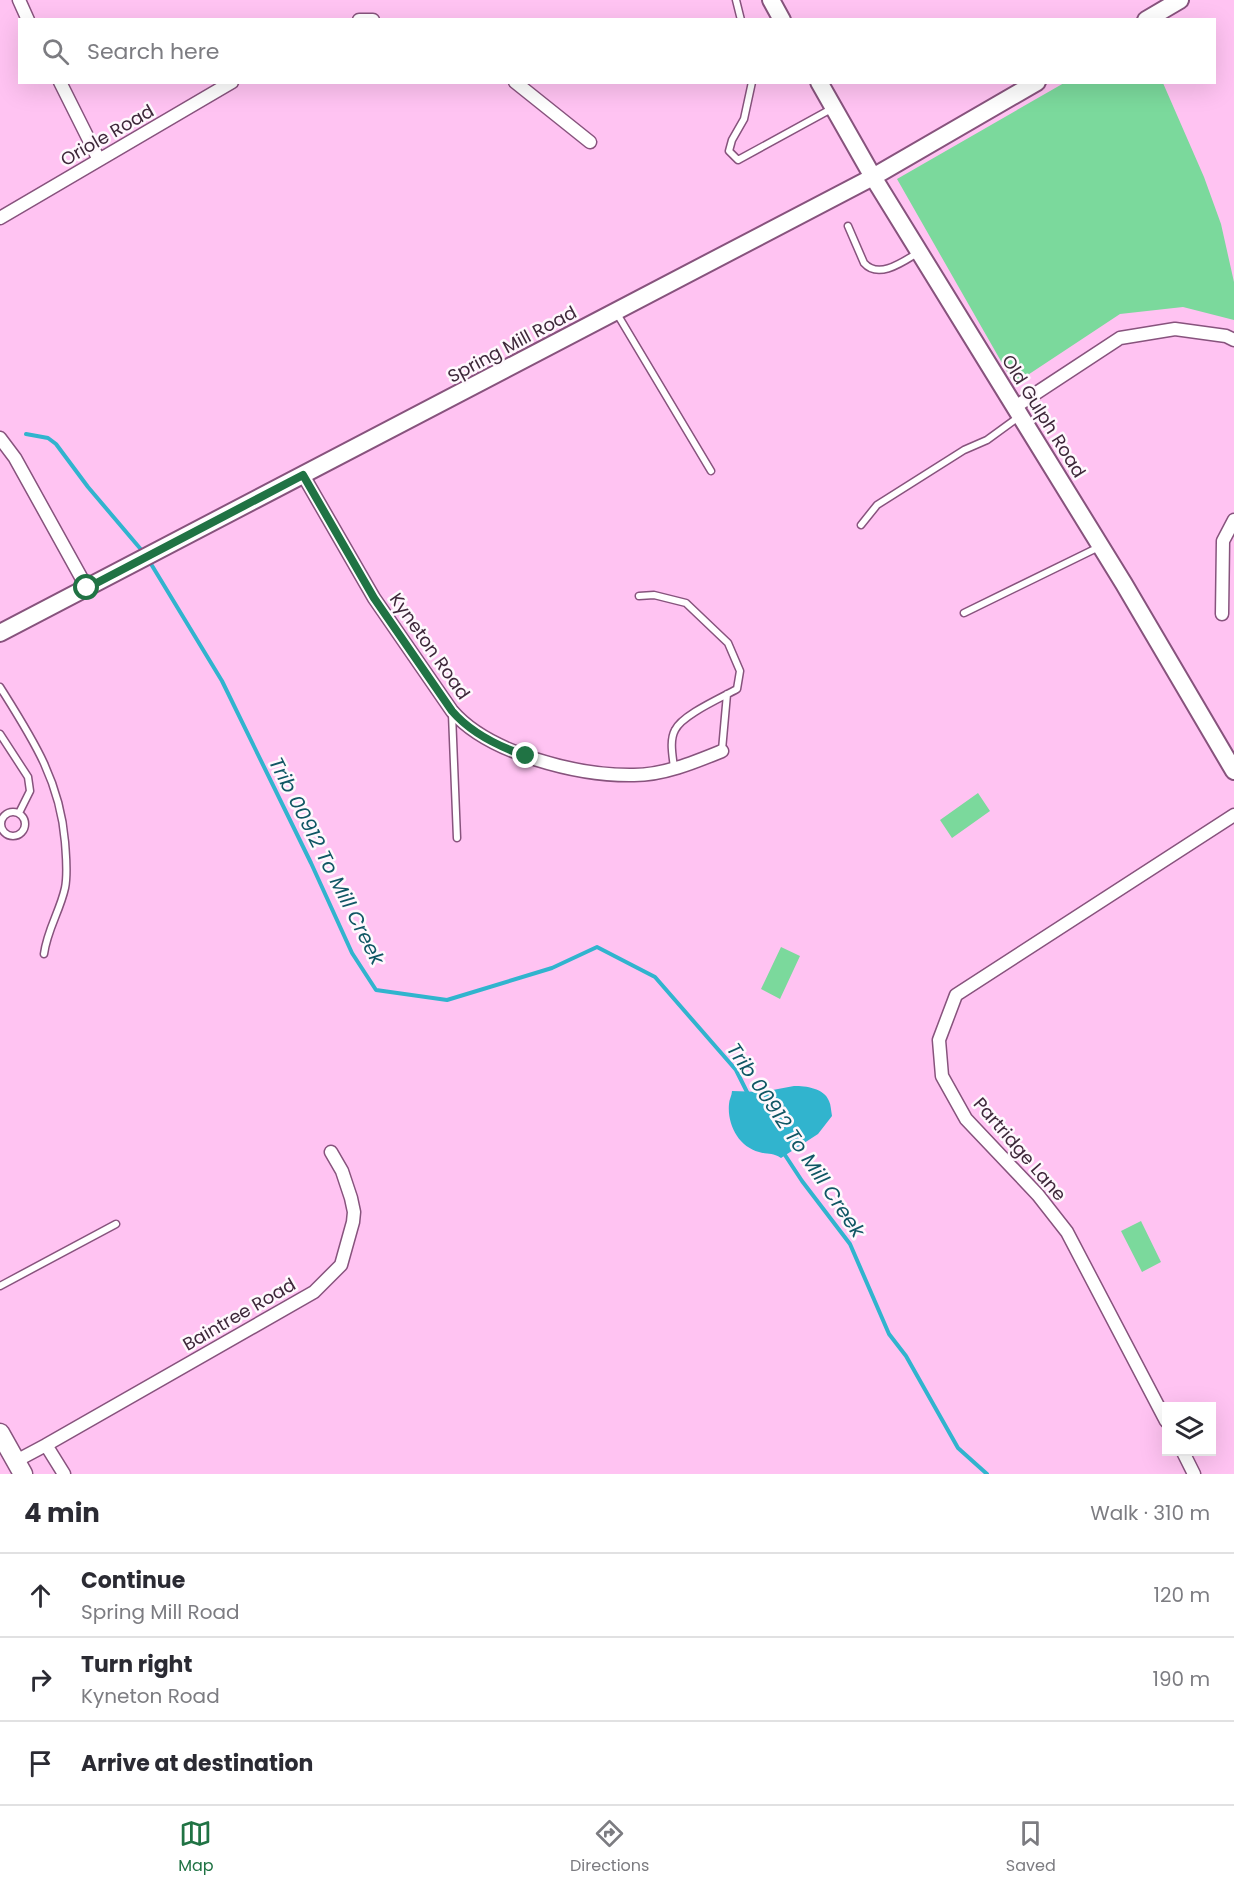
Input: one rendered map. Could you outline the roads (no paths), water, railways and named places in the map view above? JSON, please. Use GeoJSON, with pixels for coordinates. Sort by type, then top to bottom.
{"type":"FeatureCollection","features":[{"type":"Feature","properties":{"kind":"main road"},"geometry":{"type":"LineString","coordinates":[[771,0],[781,18]]}},
{"type":"Feature","properties":{"kind":"main road"},"geometry":{"type":"LineString","coordinates":[[1149,18],[1180,0]]}},
{"type":"Feature","properties":{"kind":"main road","name":"Old Gulph Road"},"geometry":{"type":"LineString","coordinates":[[820,84],[873,177],[1101,546],[1234,771]]}},
{"type":"Feature","properties":{"kind":"main road","name":"Spring Mill Road"},"geometry":{"type":"LineString","coordinates":[[0,633],[873,177],[1034,84]]}},
{"type":"Feature","properties":{"kind":"main road"},"geometry":{"type":"LineString","coordinates":[[0,1433],[20,1467]]}},
{"type":"Feature","properties":{"kind":"street"},"geometry":{"type":"LineString","coordinates":[[19,0],[27,18]]}},
{"type":"Feature","properties":{"kind":"street"},"geometry":{"type":"LineString","coordinates":[[61,84],[99,160]]}},
{"type":"Feature","properties":{"kind":"street","name":"Oriole Road"},"geometry":{"type":"LineString","coordinates":[[0,218],[229,84]]}},
{"type":"Feature","properties":{"kind":"street"},"geometry":{"type":"LineString","coordinates":[[518,84],[590,142]]}},
{"type":"Feature","properties":{"kind":"street"},"geometry":{"type":"LineString","coordinates":[[1018,411],[1120,338],[1175,329],[1226,336],[1234,340]]}},
{"type":"Feature","properties":{"kind":"street"},"geometry":{"type":"LineString","coordinates":[[0,438],[15,458],[87,588]]}},
{"type":"Feature","properties":{"kind":"street","name":"Kyneton Road"},"geometry":{"type":"LineString","coordinates":[[303,475],[374,598],[452,711],[458,718],[501,747],[544,763],[591,773],[636,776],[686,765],[722,751]]}},
{"type":"Feature","properties":{"kind":"street"},"geometry":{"type":"LineString","coordinates":[[1222,614],[1223,541],[1234,520]]}},
{"type":"Feature","properties":{"kind":"street","name":"Partridge Lane"},"geometry":{"type":"LineString","coordinates":[[1162,1412],[1067,1232],[1038,1195],[966,1119],[942,1076],[939,1040],[956,995],[1234,814]]}},
{"type":"Feature","properties":{"kind":"street","name":"Baintree Road"},"geometry":{"type":"LineString","coordinates":[[20,1467],[46,1445],[314,1292],[341,1265],[354,1212],[342,1171],[331,1152]]}},
{"type":"Feature","properties":{"kind":"street"},"geometry":{"type":"LineString","coordinates":[[46,1445],[64,1474]]}},
{"type":"Feature","properties":{"kind":"street"},"geometry":{"type":"LineString","coordinates":[[1185,1456],[1194,1474]]}},
{"type":"Feature","properties":{"kind":"lane"},"geometry":{"type":"LineString","coordinates":[[736,0],[740,18]]}},
{"type":"Feature","properties":{"kind":"lane"},"geometry":{"type":"LineString","coordinates":[[752,84],[744,118],[732,140],[729,152],[738,160],[833,108]]}},
{"type":"Feature","properties":{"kind":"lane"},"geometry":{"type":"LineString","coordinates":[[848,226],[864,263],[869,268],[885,269],[919,251]]}},
{"type":"Feature","properties":{"kind":"lane"},"geometry":{"type":"LineString","coordinates":[[615,312],[711,471]]}},
{"type":"Feature","properties":{"kind":"lane"},"geometry":{"type":"LineString","coordinates":[[861,525],[878,505],[964,450],[987,440],[1018,411]]}},
{"type":"Feature","properties":{"kind":"lane"},"geometry":{"type":"LineString","coordinates":[[964,613],[1101,546]]}},
{"type":"Feature","properties":{"kind":"lane"},"geometry":{"type":"LineString","coordinates":[[639,596],[654,595],[686,603],[728,643],[740,671],[737,688],[685,719],[675,730],[672,744],[674,768]]}},
{"type":"Feature","properties":{"kind":"lane"},"geometry":{"type":"LineString","coordinates":[[0,687],[31,735],[52,777],[63,819],[67,866],[65,888],[46,938],[44,954]]}},
{"type":"Feature","properties":{"kind":"lane"},"geometry":{"type":"LineString","coordinates":[[722,751],[727,694]]}},
{"type":"Feature","properties":{"kind":"lane"},"geometry":{"type":"LineString","coordinates":[[452,711],[457,838]]}},
{"type":"Feature","properties":{"kind":"lane"},"geometry":{"type":"LineString","coordinates":[[0,734],[28,777],[30,791],[19,813]]}},
{"type":"Feature","properties":{"kind":"lane"},"geometry":{"type":"LineString","coordinates":[[0,1286],[116,1224]]}},
{"type":"Feature","properties":{"kind":"water"},"geometry":{"type":"Polygon","coordinates":[[[794,1086],[809,1087],[819,1091],[829,1101],[832,1116],[818,1134],[781,1158],[752,1149],[740,1140],[730,1120],[729,1104],[732,1091],[762,1092],[794,1086]]]}},
{"type":"Feature","properties":{"kind":"waterway","name":"Trib 00912 To Mill Creek"},"geometry":{"type":"LineString","coordinates":[[26,434],[48,438],[56,444],[88,487],[144,553]]}},
{"type":"Feature","properties":{"kind":"waterway","name":"Trib 00912 To Mill Creek"},"geometry":{"type":"LineString","coordinates":[[148,559],[222,681],[311,863],[352,953],[376,990],[447,1000],[552,968],[597,947],[655,977],[736,1070],[748,1094]]}},
{"type":"Feature","properties":{"kind":"waterway","name":"Trib 00912 To Mill Creek"},"geometry":{"type":"LineString","coordinates":[[783,1152],[850,1244],[889,1334],[906,1356],[958,1448],[987,1474]]}}]}
